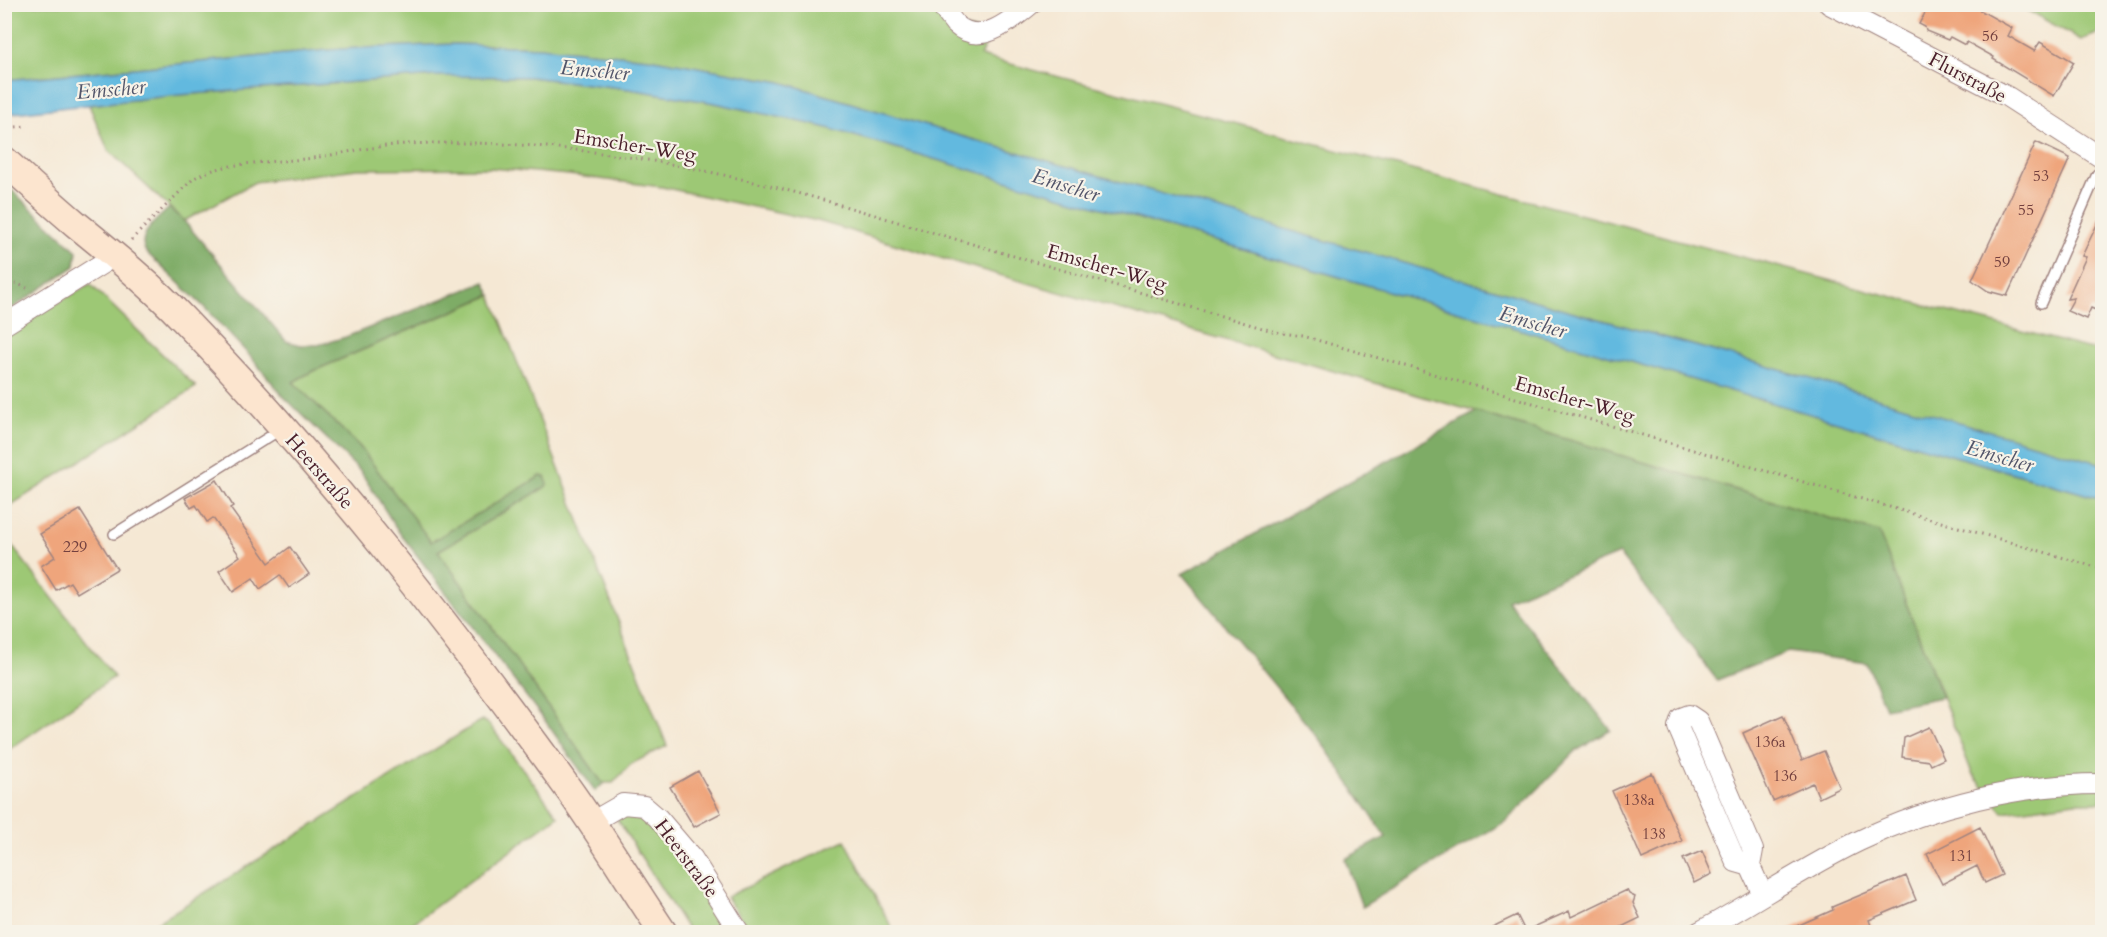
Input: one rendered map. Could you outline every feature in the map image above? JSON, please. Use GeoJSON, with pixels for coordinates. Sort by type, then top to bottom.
{"type":"FeatureCollection","features":[{"type":"Feature","properties":{"kind":"main road","name":"Heerstraße"},"geometry":{"type":"LineString","coordinates":[[4,160],[62,212],[116,255],[184,319],[283,429],[423,594],[566,786],[663,933]]}},
{"type":"Feature","properties":{"kind":"street"},"geometry":{"type":"LineString","coordinates":[[941,4],[956,25],[969,32],[991,32],[1006,24],[1031,4]]}},
{"type":"Feature","properties":{"kind":"street","name":"Flurstraße"},"geometry":{"type":"LineString","coordinates":[[1829,4],[2008,97],[2103,158]]}},
{"type":"Feature","properties":{"kind":"street"},"geometry":{"type":"LineString","coordinates":[[4,325],[116,255]]}},
{"type":"Feature","properties":{"kind":"street"},"geometry":{"type":"LineString","coordinates":[[1750,866],[1736,862],[1678,727],[1680,718],[1689,715],[1698,721],[1753,850],[1750,866],[1763,895]]}},
{"type":"Feature","properties":{"kind":"street"},"geometry":{"type":"LineString","coordinates":[[1699,933],[1734,924],[1763,895],[1858,842],[1926,813],[2022,791],[2074,784],[2103,784]]}},
{"type":"Feature","properties":{"kind":"street","name":"Heerstraße"},"geometry":{"type":"LineString","coordinates":[[590,823],[623,804],[645,806],[693,859],[739,933]]}},
{"type":"Feature","properties":{"kind":"lane"},"geometry":{"type":"LineString","coordinates":[[2041,303],[2097,174],[2103,172]]}},
{"type":"Feature","properties":{"kind":"lane"},"geometry":{"type":"LineString","coordinates":[[114,534],[283,429]]}},
{"type":"Feature","properties":{"kind":"path"},"geometry":{"type":"LineString","coordinates":[[4,128],[27,126]]}},
{"type":"Feature","properties":{"kind":"path","name":"Emscher-Weg"},"geometry":{"type":"LineString","coordinates":[[116,255],[193,179],[204,172],[219,168],[314,158],[364,147],[407,144],[463,143],[522,146],[632,157],[768,185],[1276,332],[1303,336],[2103,569]]}},
{"type":"Feature","properties":{"kind":"green space"},"geometry":{"type":"Polygon","coordinates":[[[5,5],[938,5],[955,26],[991,34],[980,56],[2102,352],[2102,464],[957,135],[781,82],[648,58],[540,47],[454,44],[340,49],[5,80],[5,5]]]}},
{"type":"Feature","properties":{"kind":"green space"},"geometry":{"type":"Polygon","coordinates":[[[2018,5],[2102,5],[2102,32],[2081,40],[2018,5]]]}},
{"type":"Feature","properties":{"kind":"green space"},"geometry":{"type":"Polygon","coordinates":[[[436,76],[530,77],[629,89],[715,103],[824,127],[2102,499],[2102,802],[2076,802],[2003,812],[1972,773],[1879,533],[1476,412],[818,221],[662,187],[490,168],[357,169],[255,182],[184,221],[108,150],[89,105],[179,95],[436,76]]]}},
{"type":"Feature","properties":{"kind":"green space"},"geometry":{"type":"Polygon","coordinates":[[[5,184],[77,251],[75,266],[5,313],[5,184]]]}},
{"type":"Feature","properties":{"kind":"green space"},"geometry":{"type":"Polygon","coordinates":[[[169,208],[184,221],[286,341],[301,345],[318,345],[346,337],[485,282],[491,295],[311,372],[293,382],[360,447],[431,542],[541,476],[545,477],[548,484],[544,488],[438,551],[604,783],[595,791],[546,722],[399,532],[361,472],[283,396],[250,356],[203,306],[146,252],[143,240],[149,228],[169,208]]]}},
{"type":"Feature","properties":{"kind":"green space"},"geometry":{"type":"Polygon","coordinates":[[[90,284],[196,387],[5,509],[5,333],[90,284]]]}},
{"type":"Feature","properties":{"kind":"green space"},"geometry":{"type":"Polygon","coordinates":[[[491,295],[667,746],[631,764],[613,783],[601,781],[438,551],[544,488],[541,476],[431,543],[360,447],[293,382],[311,372],[491,295]]]}},
{"type":"Feature","properties":{"kind":"green space"},"geometry":{"type":"Polygon","coordinates":[[[1476,412],[1879,533],[1942,697],[1885,708],[1867,663],[1788,652],[1717,680],[1619,554],[1507,600],[1611,730],[1576,751],[1506,821],[1362,907],[1345,859],[1386,837],[1320,740],[1182,574],[1476,412]]]}},
{"type":"Feature","properties":{"kind":"green space"},"geometry":{"type":"Polygon","coordinates":[[[5,537],[114,677],[4,752],[5,537]]]}},
{"type":"Feature","properties":{"kind":"green space"},"geometry":{"type":"Polygon","coordinates":[[[482,720],[489,724],[558,816],[401,932],[147,932],[145,930],[482,720]]]}},
{"type":"Feature","properties":{"kind":"green space"},"geometry":{"type":"Polygon","coordinates":[[[631,813],[646,816],[700,879],[733,932],[689,932],[617,819],[631,813]]]}},
{"type":"Feature","properties":{"kind":"green space"},"geometry":{"type":"Polygon","coordinates":[[[845,840],[894,932],[750,932],[726,897],[845,840]]]}},
{"type":"Feature","properties":{"kind":"water","name":"Emscher"},"geometry":{"type":"Polygon","coordinates":[[[454,44],[540,47],[648,58],[781,82],[957,135],[2102,464],[2102,499],[824,127],[715,103],[629,89],[530,77],[436,76],[179,95],[5,114],[5,80],[340,49],[454,44]]]}},
{"type":"Feature","properties":{"kind":"building"},"geometry":{"type":"Polygon","coordinates":[[[1930,4],[1969,4],[2012,28],[2008,36],[2034,51],[2040,42],[2074,62],[2054,96],[1967,42],[1965,45],[1950,37],[1948,40],[1926,31],[1925,27],[1919,24],[1930,4]]]}},
{"type":"Feature","properties":{"kind":"building"},"geometry":{"type":"Polygon","coordinates":[[[2036,142],[2070,158],[2007,296],[1988,291],[1972,280],[2036,142]]]}},
{"type":"Feature","properties":{"kind":"building"},"geometry":{"type":"Polygon","coordinates":[[[2103,212],[2103,313],[2091,308],[2086,319],[2067,311],[2074,298],[2067,299],[2086,257],[2082,256],[2103,212]]]}},
{"type":"Feature","properties":{"kind":"building"},"geometry":{"type":"Polygon","coordinates":[[[217,480],[233,506],[230,508],[269,563],[290,547],[309,574],[289,588],[280,575],[260,589],[253,578],[233,592],[219,571],[240,556],[213,518],[207,522],[196,505],[191,508],[185,498],[217,480]]]}},
{"type":"Feature","properties":{"kind":"building"},"geometry":{"type":"Polygon","coordinates":[[[80,510],[117,569],[77,593],[70,582],[56,590],[41,566],[55,557],[40,534],[80,510]]]}},
{"type":"Feature","properties":{"kind":"building"},"geometry":{"type":"Polygon","coordinates":[[[1783,715],[1802,760],[1824,751],[1840,788],[1819,798],[1813,783],[1773,801],[1743,733],[1783,715]]]}},
{"type":"Feature","properties":{"kind":"building"},"geometry":{"type":"Polygon","coordinates":[[[1929,727],[1944,759],[1931,765],[1929,761],[1902,757],[1904,738],[1929,727]]]}},
{"type":"Feature","properties":{"kind":"building"},"geometry":{"type":"Polygon","coordinates":[[[698,771],[721,813],[694,827],[670,787],[698,771]]]}},
{"type":"Feature","properties":{"kind":"building"},"geometry":{"type":"Polygon","coordinates":[[[1652,773],[1682,841],[1642,859],[1612,791],[1652,773]]]}},
{"type":"Feature","properties":{"kind":"building"},"geometry":{"type":"Polygon","coordinates":[[[1980,827],[2002,875],[1985,883],[1977,866],[1942,884],[1927,854],[1980,827]]]}},
{"type":"Feature","properties":{"kind":"building"},"geometry":{"type":"Polygon","coordinates":[[[1702,851],[1712,874],[1694,883],[1683,859],[1702,851]]]}},
{"type":"Feature","properties":{"kind":"building"},"geometry":{"type":"Polygon","coordinates":[[[1906,876],[1916,900],[1869,920],[1872,928],[1861,933],[1781,933],[1833,910],[1832,907],[1906,876]]]}},
{"type":"Feature","properties":{"kind":"building"},"geometry":{"type":"Polygon","coordinates":[[[1627,890],[1635,897],[1633,903],[1640,918],[1609,933],[1589,933],[1585,925],[1577,929],[1578,933],[1480,933],[1517,915],[1525,931],[1569,911],[1571,917],[1627,890]]]}}]}
